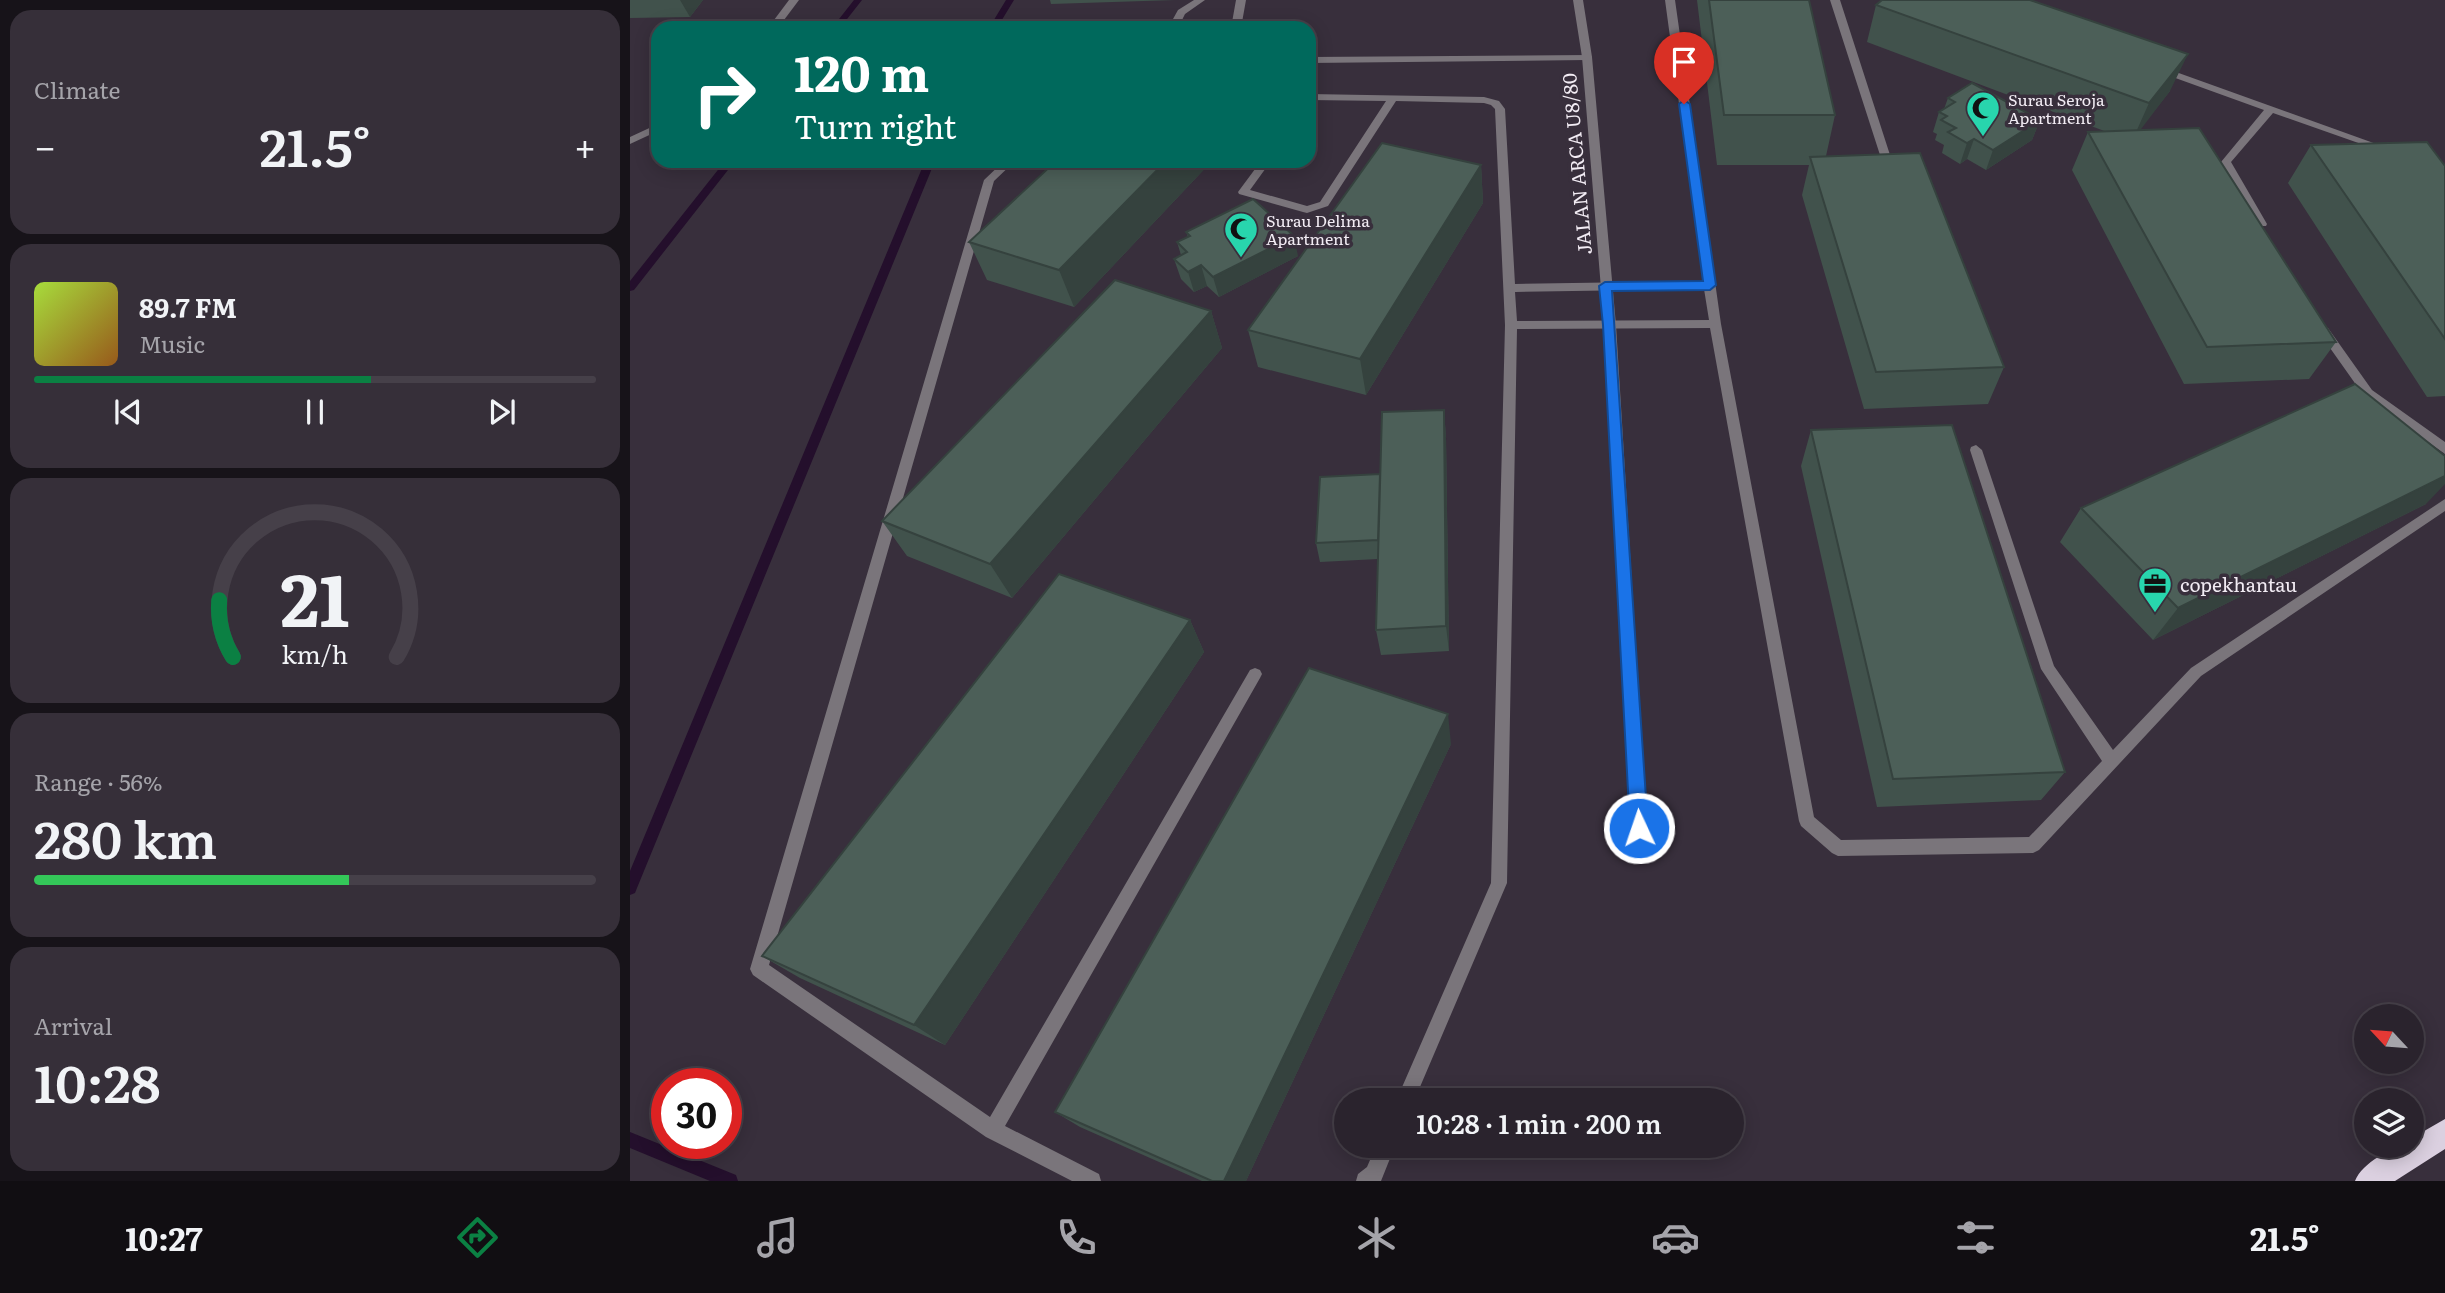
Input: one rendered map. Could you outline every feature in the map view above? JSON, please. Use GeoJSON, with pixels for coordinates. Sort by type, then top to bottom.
{"type":"FeatureCollection","features":[{"type":"Feature","properties":{"kind":"highway"},"geometry":{"type":"LineString","coordinates":[[2369,1181],[2445,1133]]}},
{"type":"Feature","properties":{"kind":"street"},"geometry":{"type":"LineString","coordinates":[[778,21],[794,0]]}},
{"type":"Feature","properties":{"kind":"street"},"geometry":{"type":"LineString","coordinates":[[1176,21],[1181,12],[1200,0]]}},
{"type":"Feature","properties":{"kind":"street"},"geometry":{"type":"LineString","coordinates":[[1237,21],[1241,0]]}},
{"type":"Feature","properties":{"kind":"street","name":"JALAN ARCA U8/80"},"geometry":{"type":"LineString","coordinates":[[1578,0],[1587,57],[1610,325],[1639,828]]}},
{"type":"Feature","properties":{"kind":"street"},"geometry":{"type":"LineString","coordinates":[[1670,0],[1715,324],[1807,821],[1838,848],[2033,845],[2196,672],[2445,503]]}},
{"type":"Feature","properties":{"kind":"street"},"geometry":{"type":"LineString","coordinates":[[1835,0],[1885,155]]}},
{"type":"Feature","properties":{"kind":"street"},"geometry":{"type":"LineString","coordinates":[[1316,60],[1587,57]]}},
{"type":"Feature","properties":{"kind":"street"},"geometry":{"type":"LineString","coordinates":[[2153,67],[2395,152]]}},
{"type":"Feature","properties":{"kind":"street"},"geometry":{"type":"LineString","coordinates":[[1316,99],[1484,100],[1495,103],[1500,109],[1511,325],[1499,883],[1411,1088]]}},
{"type":"Feature","properties":{"kind":"street"},"geometry":{"type":"LineString","coordinates":[[1261,168],[1242,192],[1307,210],[1325,204],[1392,100]]}},
{"type":"Feature","properties":{"kind":"street"},"geometry":{"type":"LineString","coordinates":[[2262,224],[2226,162],[2271,108]]}},
{"type":"Feature","properties":{"kind":"street"},"geometry":{"type":"LineString","coordinates":[[630,141],[651,130]]}},
{"type":"Feature","properties":{"kind":"street"},"geometry":{"type":"LineString","coordinates":[[1002,168],[989,180],[759,969],[993,1130],[1091,1181]]}},
{"type":"Feature","properties":{"kind":"street"},"geometry":{"type":"LineString","coordinates":[[1509,288],[1710,285]]}},
{"type":"Feature","properties":{"kind":"street"},"geometry":{"type":"LineString","coordinates":[[2316,318],[2368,394],[2445,449]]}},
{"type":"Feature","properties":{"kind":"street"},"geometry":{"type":"LineString","coordinates":[[1511,325],[1715,324]]}},
{"type":"Feature","properties":{"kind":"street"},"geometry":{"type":"LineString","coordinates":[[1976,450],[2048,669],[2112,762]]}},
{"type":"Feature","properties":{"kind":"street"},"geometry":{"type":"LineString","coordinates":[[993,1130],[1255,674]]}},
{"type":"Feature","properties":{"kind":"street"},"geometry":{"type":"LineString","coordinates":[[1365,1181],[1374,1174],[1381,1158]]}},
{"type":"Feature","properties":{"kind":"building"},"geometry":{"type":"Polygon","coordinates":[[[1709,0],[1809,0],[1835,115],[1724,115],[1709,0]]]}},
{"type":"Feature","properties":{"kind":"building"},"geometry":{"type":"Polygon","coordinates":[[[1882,0],[2030,0],[2188,54],[2149,103],[1876,5],[1882,0]]]}},
{"type":"Feature","properties":{"kind":"building"},"geometry":{"type":"Polygon","coordinates":[[[1972,83],[2040,120],[1993,150],[1974,139],[1967,143],[1948,132],[1956,128],[1941,120],[1947,116],[1939,112],[1955,102],[1948,98],[1972,83]]]}},
{"type":"Feature","properties":{"kind":"building"},"geometry":{"type":"Polygon","coordinates":[[[2199,128],[2336,342],[2207,347],[2088,132],[2199,128]]]}},
{"type":"Feature","properties":{"kind":"building"},"geometry":{"type":"Polygon","coordinates":[[[2427,142],[2445,166],[2445,339],[2311,145],[2427,142]]]}},
{"type":"Feature","properties":{"kind":"building"},"geometry":{"type":"Polygon","coordinates":[[[1382,143],[1481,165],[1360,359],[1248,330],[1382,143]]]}},
{"type":"Feature","properties":{"kind":"building"},"geometry":{"type":"Polygon","coordinates":[[[1920,153],[2004,367],[1876,372],[1810,157],[1920,153]]]}},
{"type":"Feature","properties":{"kind":"building"},"geometry":{"type":"Polygon","coordinates":[[[1048,168],[1159,168],[1059,270],[969,242],[1048,168]]]}},
{"type":"Feature","properties":{"kind":"building"},"geometry":{"type":"Polygon","coordinates":[[[1253,199],[1294,236],[1213,277],[1201,265],[1188,272],[1174,259],[1187,252],[1177,242],[1190,236],[1186,232],[1253,199]]]}},
{"type":"Feature","properties":{"kind":"building"},"geometry":{"type":"Polygon","coordinates":[[[1115,280],[1211,311],[990,564],[882,521],[1115,280]]]}},
{"type":"Feature","properties":{"kind":"building"},"geometry":{"type":"Polygon","coordinates":[[[2355,384],[2445,456],[2445,476],[2178,608],[2081,508],[2355,384]]]}},
{"type":"Feature","properties":{"kind":"building"},"geometry":{"type":"Polygon","coordinates":[[[1444,410],[1446,626],[1376,630],[1382,412],[1444,410]]]}},
{"type":"Feature","properties":{"kind":"building"},"geometry":{"type":"Polygon","coordinates":[[[1952,425],[2065,772],[1893,779],[1811,430],[1952,425]]]}},
{"type":"Feature","properties":{"kind":"building"},"geometry":{"type":"Polygon","coordinates":[[[1380,474],[1378,540],[1316,543],[1320,477],[1380,474]]]}},
{"type":"Feature","properties":{"kind":"building"},"geometry":{"type":"Polygon","coordinates":[[[1059,574],[1190,620],[914,1025],[762,956],[1059,574]]]}},
{"type":"Feature","properties":{"kind":"building"},"geometry":{"type":"Polygon","coordinates":[[[1309,668],[1448,714],[1224,1181],[1212,1181],[1055,1112],[1309,668]]]}},
{"type":"Feature","properties":{"kind":"waterway"},"geometry":{"type":"LineString","coordinates":[[842,21],[858,0]]}},
{"type":"Feature","properties":{"kind":"waterway"},"geometry":{"type":"LineString","coordinates":[[997,21],[1010,0]]}},
{"type":"Feature","properties":{"kind":"waterway"},"geometry":{"type":"LineString","coordinates":[[630,288],[724,168]]}},
{"type":"Feature","properties":{"kind":"waterway"},"geometry":{"type":"LineString","coordinates":[[630,888],[927,168]]}},
{"type":"Feature","properties":{"kind":"waterway"},"geometry":{"type":"LineString","coordinates":[[630,1140],[730,1181]]}},
{"type":"Feature","properties":{"kind":"place","name":"Surau Seroja Apartment"},"geometry":{"type":"Point","coordinates":[1983,138]}},
{"type":"Feature","properties":{"kind":"place","name":"Surau Delima Apartment"},"geometry":{"type":"Point","coordinates":[1241,259]}},
{"type":"Feature","properties":{"kind":"place","name":"copekhantau"},"geometry":{"type":"Point","coordinates":[2155,614]}},
{"type":"Feature","properties":{"kind":"route"},"geometry":{"type":"LineString","coordinates":[[1639,828],[1610,325],[1605,286],[1710,285],[1684,104]]}}]}
